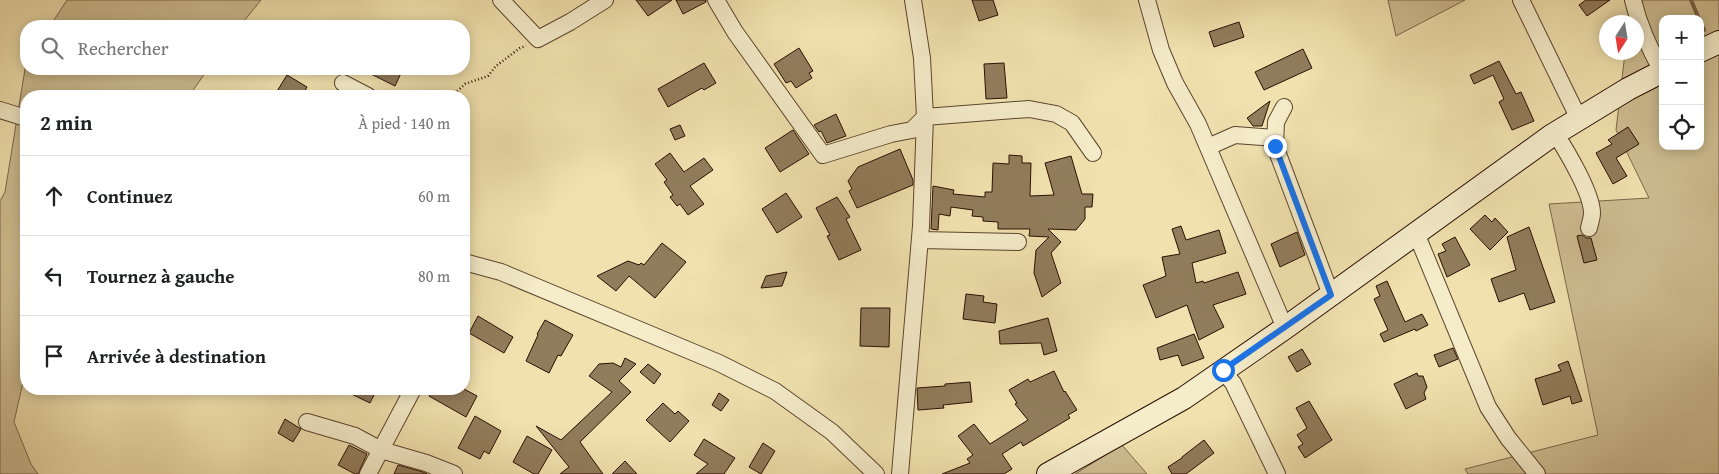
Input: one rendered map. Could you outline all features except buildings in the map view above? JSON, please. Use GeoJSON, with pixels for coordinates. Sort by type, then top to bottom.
{"type":"FeatureCollection","features":[{"type":"Feature","properties":{"kind":"street"},"geometry":{"type":"LineString","coordinates":[[501,0],[538,39],[605,0]]}},
{"type":"Feature","properties":{"kind":"street"},"geometry":{"type":"LineString","coordinates":[[716,0],[735,32],[823,155],[891,134],[912,130],[925,116],[1029,109],[1056,114],[1072,123],[1093,153]]}},
{"type":"Feature","properties":{"kind":"street"},"geometry":{"type":"LineString","coordinates":[[900,474],[920,240],[925,116],[922,58],[913,0]]}},
{"type":"Feature","properties":{"kind":"street"},"geometry":{"type":"LineString","coordinates":[[1147,0],[1161,50],[1175,83],[1198,124],[1285,328]]}},
{"type":"Feature","properties":{"kind":"street"},"geometry":{"type":"LineString","coordinates":[[1522,0],[1579,119]]}},
{"type":"Feature","properties":{"kind":"street"},"geometry":{"type":"LineString","coordinates":[[1633,0],[1639,23],[1659,65]]}},
{"type":"Feature","properties":{"kind":"street"},"geometry":{"type":"LineString","coordinates":[[1704,50],[1719,42]]}},
{"type":"Feature","properties":{"kind":"street"},"geometry":{"type":"LineString","coordinates":[[1048,474],[1184,398],[1285,328],[1555,133],[1659,73]]}},
{"type":"Feature","properties":{"kind":"street"},"geometry":{"type":"LineString","coordinates":[[343,83],[356,90]]}},
{"type":"Feature","properties":{"kind":"street"},"geometry":{"type":"LineString","coordinates":[[1284,107],[1276,122],[1275,146],[1331,295]]}},
{"type":"Feature","properties":{"kind":"street"},"geometry":{"type":"LineString","coordinates":[[0,110],[20,116]]}},
{"type":"Feature","properties":{"kind":"street"},"geometry":{"type":"LineString","coordinates":[[1555,133],[1563,145],[1586,193],[1592,212],[1589,228]]}},
{"type":"Feature","properties":{"kind":"street"},"geometry":{"type":"LineString","coordinates":[[1208,147],[1235,135],[1276,138]]}},
{"type":"Feature","properties":{"kind":"street"},"geometry":{"type":"LineString","coordinates":[[1416,233],[1488,407],[1508,438],[1537,474]]}},
{"type":"Feature","properties":{"kind":"street"},"geometry":{"type":"LineString","coordinates":[[920,240],[1018,242]]}},
{"type":"Feature","properties":{"kind":"street"},"geometry":{"type":"LineString","coordinates":[[470,266],[501,272],[719,363],[776,391],[832,432],[876,474]]}},
{"type":"Feature","properties":{"kind":"street"},"geometry":{"type":"LineString","coordinates":[[1223,370],[1233,383],[1277,474]]}},
{"type":"Feature","properties":{"kind":"street"},"geometry":{"type":"LineString","coordinates":[[368,474],[410,395]]}},
{"type":"Feature","properties":{"kind":"street"},"geometry":{"type":"LineString","coordinates":[[307,422],[355,436],[381,450],[426,463],[454,474]]}},
{"type":"Feature","properties":{"kind":"path"},"geometry":{"type":"LineString","coordinates":[[458,90],[465,84],[488,76],[496,66],[520,48],[538,39]]}},
{"type":"Feature","properties":{"kind":"shaded area"},"geometry":{"type":"Polygon","coordinates":[[[67,0],[261,0],[245,20],[54,20],[67,0]]]}},
{"type":"Feature","properties":{"kind":"shaded area"},"geometry":{"type":"Polygon","coordinates":[[[1388,0],[1465,0],[1396,36],[1388,0]]]}},
{"type":"Feature","properties":{"kind":"shaded area"},"geometry":{"type":"Polygon","coordinates":[[[1630,0],[1719,0],[1719,474],[1468,474],[1465,469],[1598,435],[1549,204],[1649,198],[1616,130],[1624,60],[1644,60],[1644,15],[1629,15],[1630,0]]]}},
{"type":"Feature","properties":{"kind":"shaded area"},"geometry":{"type":"Polygon","coordinates":[[[24,75],[204,75],[193,90],[22,90],[24,75]]]}},
{"type":"Feature","properties":{"kind":"shaded area"},"geometry":{"type":"Polygon","coordinates":[[[20,100],[20,395],[14,422],[31,464],[38,474],[0,474],[0,201],[5,192],[20,100]]]}},
{"type":"Feature","properties":{"kind":"shaded area"},"geometry":{"type":"Polygon","coordinates":[[[1122,445],[1147,474],[1075,474],[1122,445]]]}},
{"type":"Feature","properties":{"kind":"waterway"},"geometry":{"type":"LineString","coordinates":[[1691,0],[1697,15]]}},
{"type":"Feature","properties":{"kind":"route"},"geometry":{"type":"LineString","coordinates":[[1223,370],[1331,295],[1275,146]]}}]}
